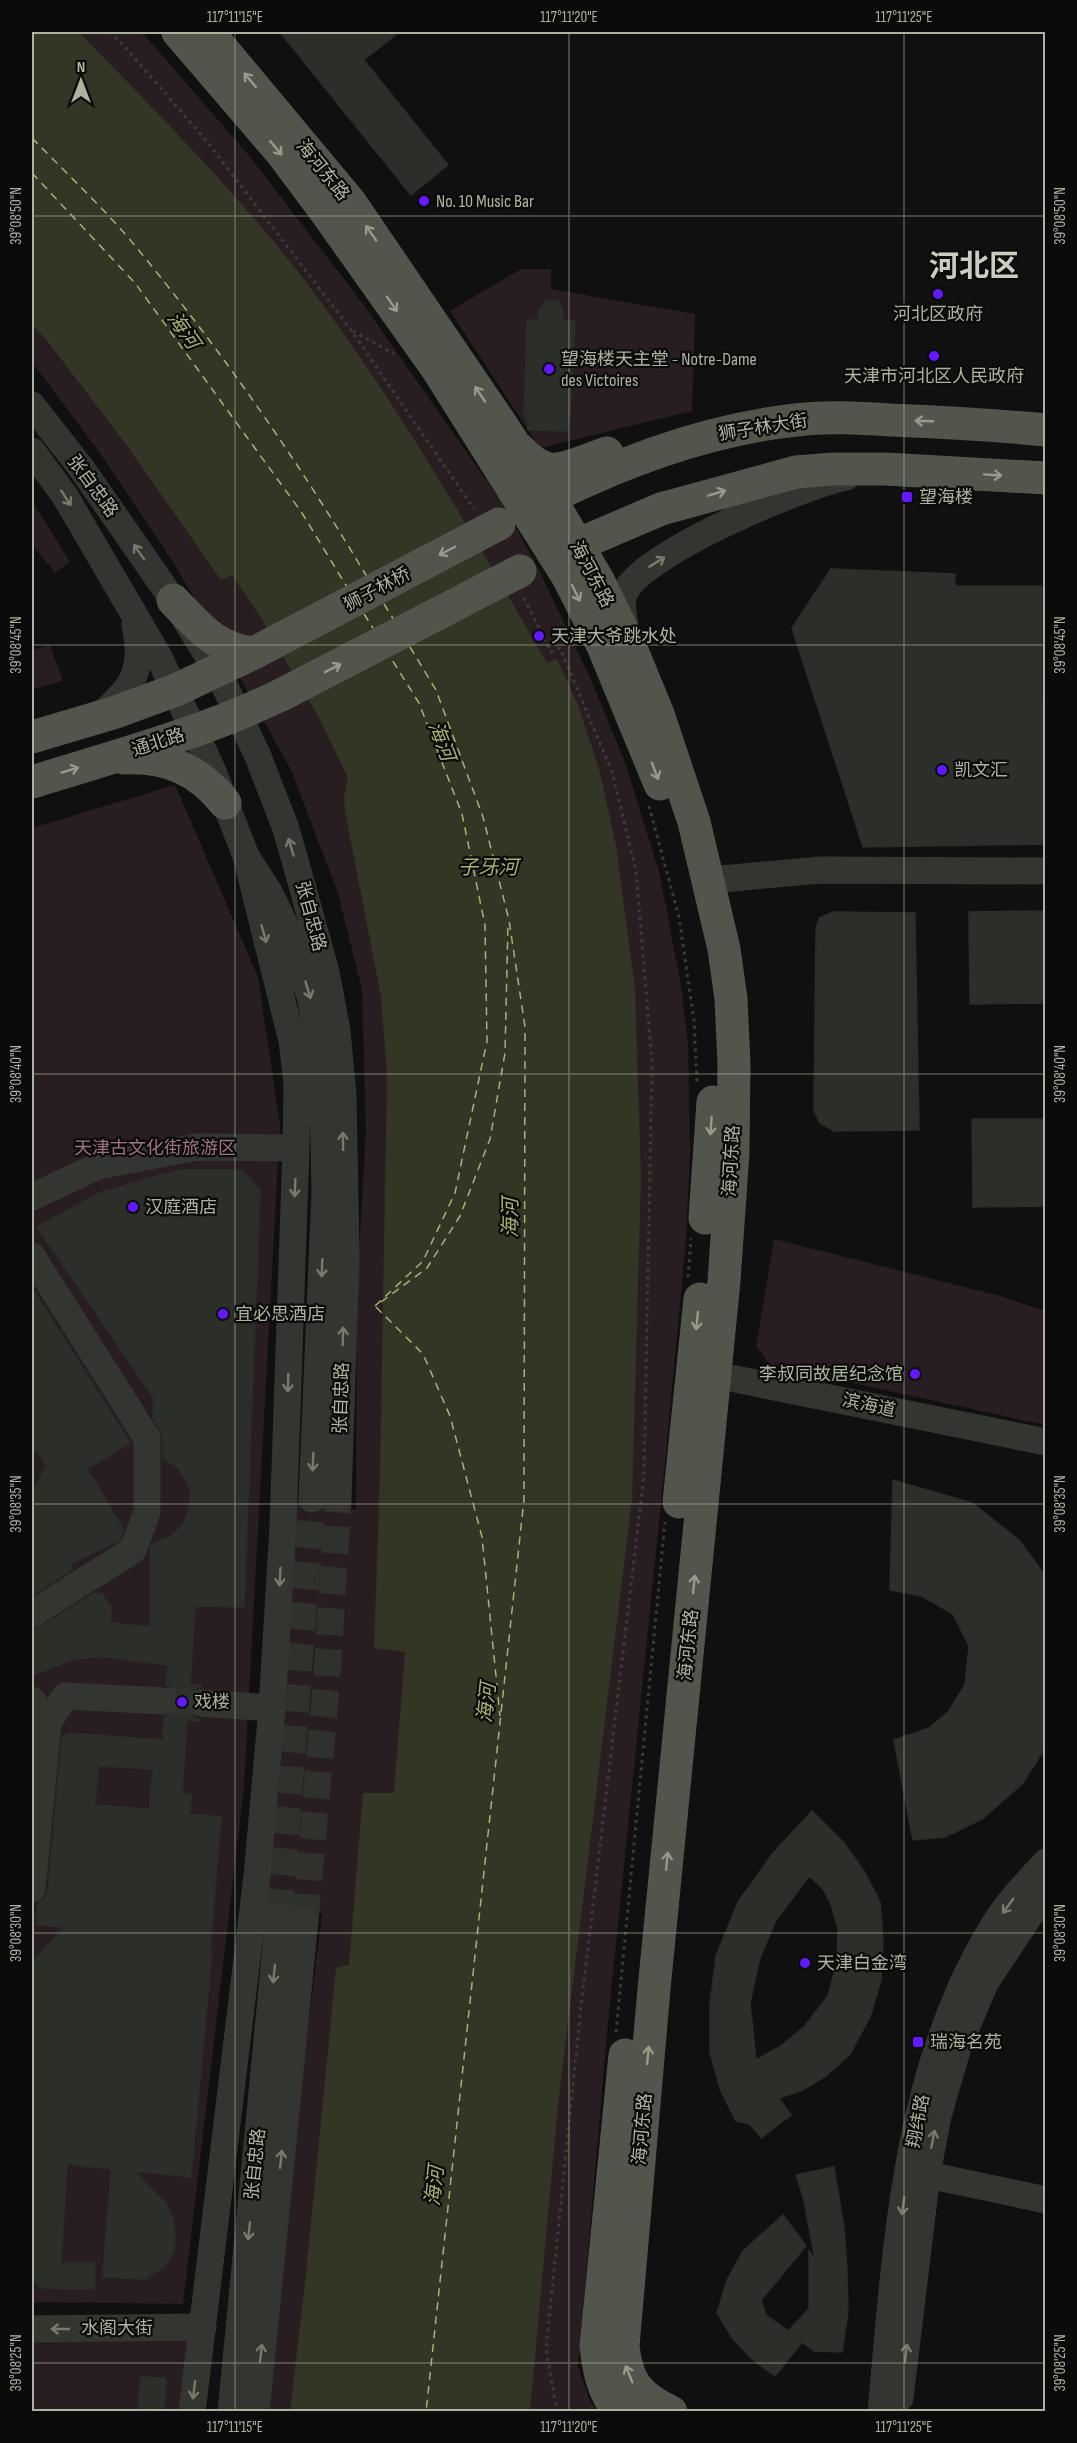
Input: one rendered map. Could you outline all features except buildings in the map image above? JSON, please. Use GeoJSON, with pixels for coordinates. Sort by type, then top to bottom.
{"type":"FeatureCollection","features":[{"type":"Feature","properties":{"kind":"main road","name":"海河东路"},"geometry":{"type":"LineString","coordinates":[[193,33],[212,71],[280,152],[328,215],[438,370],[507,457]]}},
{"type":"Feature","properties":{"kind":"main road","name":"海河东路"},"geometry":{"type":"LineString","coordinates":[[193,33],[350,202],[421,305],[507,457],[524,510],[566,549],[630,646],[658,714],[694,822],[710,880],[725,959],[734,1064],[733,1152],[649,1830],[596,2347],[599,2374],[609,2400],[620,2412]]}},
{"type":"Feature","properties":{"kind":"main road","name":"狮子林大街"},"geometry":{"type":"LineString","coordinates":[[524,510],[598,476],[663,450],[732,429],[830,417],[962,423],[1046,430]]}},
{"type":"Feature","properties":{"kind":"main road"},"geometry":{"type":"LineString","coordinates":[[959,473],[962,423]]}},
{"type":"Feature","properties":{"kind":"main road"},"geometry":{"type":"LineString","coordinates":[[507,457],[530,460],[547,469],[574,464],[676,430],[704,426],[732,429]]}},
{"type":"Feature","properties":{"kind":"main road"},"geometry":{"type":"LineString","coordinates":[[524,510],[599,519],[621,518],[796,472],[834,469],[885,469],[1046,478]]}},
{"type":"Feature","properties":{"kind":"main road"},"geometry":{"type":"LineString","coordinates":[[519,580],[566,549],[661,509]]}},
{"type":"Feature","properties":{"kind":"main road","name":"狮子林桥"},"geometry":{"type":"LineString","coordinates":[[254,653],[524,510]]}},
{"type":"Feature","properties":{"kind":"main road","name":"海河东路"},"geometry":{"type":"LineString","coordinates":[[566,549],[672,816],[693,891],[706,952],[712,1000],[715,1065],[702,1281],[704,1372],[655,1978],[624,2324],[625,2368],[634,2387],[654,2403],[671,2412]]}},
{"type":"Feature","properties":{"kind":"main road","name":"通北路"},"geometry":{"type":"LineString","coordinates":[[32,782],[194,731],[237,708],[281,695],[519,580]]}},
{"type":"Feature","properties":{"kind":"main road"},"geometry":{"type":"LineString","coordinates":[[173,600],[218,643],[230,649],[254,653]]}},
{"type":"Feature","properties":{"kind":"main road"},"geometry":{"type":"LineString","coordinates":[[32,737],[95,718],[194,681],[254,653]]}},
{"type":"Feature","properties":{"kind":"main road"},"geometry":{"type":"LineString","coordinates":[[108,759],[147,759],[184,768],[199,776],[225,803]]}},
{"type":"Feature","properties":{"kind":"street","name":"张自忠路"},"geometry":{"type":"LineString","coordinates":[[32,405],[82,469],[173,600],[194,681],[194,731],[246,856],[269,892],[284,923],[310,996],[317,1034],[323,1099],[325,1191],[312,1499]]}},
{"type":"Feature","properties":{"kind":"street","name":"张自忠路"},"geometry":{"type":"LineString","coordinates":[[32,451],[65,496],[132,611]]}},
{"type":"Feature","properties":{"kind":"street"},"geometry":{"type":"LineString","coordinates":[[630,646],[622,614],[623,595],[633,579],[653,564],[759,508],[835,479],[885,469]]}},
{"type":"Feature","properties":{"kind":"street"},"geometry":{"type":"LineString","coordinates":[[132,611],[194,681]]}},
{"type":"Feature","properties":{"kind":"street"},"geometry":{"type":"LineString","coordinates":[[95,718],[116,702],[126,690],[140,658],[132,611]]}},
{"type":"Feature","properties":{"kind":"street","name":"张自忠路"},"geometry":{"type":"LineString","coordinates":[[194,681],[237,708],[288,837],[326,972],[337,1031],[343,1095],[346,1255],[338,1499]]}},
{"type":"Feature","properties":{"kind":"street"},"geometry":{"type":"LineString","coordinates":[[192,2412],[257,1876],[272,1708],[283,1526],[297,1083],[292,1041],[246,856]]}},
{"type":"Feature","properties":{"kind":"street"},"geometry":{"type":"LineString","coordinates":[[710,880],[821,870],[1046,871]]}},
{"type":"Feature","properties":{"kind":"street"},"geometry":{"type":"LineString","coordinates":[[32,1197],[98,1166],[197,1147],[296,1148]]}},
{"type":"Feature","properties":{"kind":"street"},"geometry":{"type":"LineString","coordinates":[[32,1256],[147,1438],[147,1512],[133,1550],[32,1614]]}},
{"type":"Feature","properties":{"kind":"street","name":"滨海道"},"geometry":{"type":"LineString","coordinates":[[704,1372],[1046,1442]]}},
{"type":"Feature","properties":{"kind":"street"},"geometry":{"type":"LineString","coordinates":[[32,1691],[65,1696],[165,1701]]}},
{"type":"Feature","properties":{"kind":"street"},"geometry":{"type":"LineString","coordinates":[[32,1889],[48,1723],[65,1696]]}},
{"type":"Feature","properties":{"kind":"street"},"geometry":{"type":"LineString","coordinates":[[32,1700],[48,1723]]}},
{"type":"Feature","properties":{"kind":"street"},"geometry":{"type":"LineString","coordinates":[[200,1703],[272,1708]]}},
{"type":"Feature","properties":{"kind":"street","name":"翔纬路"},"geometry":{"type":"LineString","coordinates":[[899,2412],[925,2088],[947,2016],[968,1970],[990,1930],[1019,1890],[1046,1862]]}},
{"type":"Feature","properties":{"kind":"street","name":"翔纬路"},"geometry":{"type":"LineString","coordinates":[[881,2412],[893,2283],[917,2173],[938,2116],[958,2047],[985,1983],[1046,1892]]}},
{"type":"Feature","properties":{"kind":"street","name":"张自忠路"},"geometry":{"type":"LineString","coordinates":[[231,2412],[292,1919],[256,2412]]}},
{"type":"Feature","properties":{"kind":"street"},"geometry":{"type":"LineString","coordinates":[[917,2173],[1046,2200]]}},
{"type":"Feature","properties":{"kind":"street","name":"水阁大街"},"geometry":{"type":"LineString","coordinates":[[32,2329],[202,2327]]}},
{"type":"Feature","properties":{"kind":"path"},"geometry":{"type":"LineString","coordinates":[[109,32],[126,47],[209,144],[351,330],[524,510]]}},
{"type":"Feature","properties":{"kind":"path"},"geometry":{"type":"LineString","coordinates":[[351,330],[396,354]]}},
{"type":"Feature","properties":{"kind":"path"},"geometry":{"type":"LineString","coordinates":[[519,580],[551,652],[560,648],[612,772],[636,871],[652,1063],[644,1475],[581,2006],[546,2349],[556,2412]]}},
{"type":"Feature","properties":{"kind":"path"},"geometry":{"type":"LineString","coordinates":[[648,803],[680,917],[694,1021],[697,1092]]}},
{"type":"Feature","properties":{"kind":"path"},"geometry":{"type":"LineString","coordinates":[[688,1278],[692,1232]]}},
{"type":"Feature","properties":{"kind":"path"},"geometry":{"type":"LineString","coordinates":[[616,2034],[665,1515]]}},
{"type":"Feature","properties":{"kind":"green space","name":"子牙河"},"geometry":{"type":"Polygon","coordinates":[[[32,32],[142,32],[251,158],[363,304],[503,504],[539,570],[593,684],[626,765],[660,875],[681,986],[688,1042],[690,1151],[686,1240],[608,2022],[578,2367],[590,2401],[598,2411],[268,2411],[300,2092],[322,1914],[264,1908],[297,1506],[356,1509],[357,1285],[366,1131],[362,989],[338,893],[291,770],[173,562],[99,452],[32,362],[32,32]]]}},
{"type":"Feature","properties":{"kind":"green space"},"geometry":{"type":"Polygon","coordinates":[[[521,269],[551,269],[551,289],[695,314],[692,411],[540,448],[450,311],[521,269]]]}},
{"type":"Feature","properties":{"kind":"green space"},"geometry":{"type":"Polygon","coordinates":[[[32,501],[70,562],[55,573],[32,544],[32,501]]]}},
{"type":"Feature","properties":{"kind":"green space"},"geometry":{"type":"Polygon","coordinates":[[[50,645],[63,681],[32,689],[32,650],[50,645]]]}},
{"type":"Feature","properties":{"kind":"green space","name":"天津古文化街旅游区"},"geometry":{"type":"Polygon","coordinates":[[[175,785],[258,977],[280,1125],[244,1786],[183,2304],[32,2302],[32,828],[175,785]]]}},
{"type":"Feature","properties":{"kind":"green space","name":"李叔同故居纪念馆"},"geometry":{"type":"Polygon","coordinates":[[[774,1239],[1000,1296],[1045,1311],[1045,1425],[770,1365],[756,1346],[774,1239]]]}},
{"type":"Feature","properties":{"kind":"green space"},"geometry":{"type":"Polygon","coordinates":[[[32,2316],[213,2319],[202,2411],[32,2412],[32,2316]]]}},
{"type":"Feature","properties":{"kind":"water","name":"子牙河"},"geometry":{"type":"Polygon","coordinates":[[[32,32],[79,32],[247,210],[299,273],[333,319],[367,367],[429,464],[547,663],[557,659],[578,705],[600,772],[616,846],[635,989],[641,1176],[632,1499],[558,2105],[530,2411],[290,2411],[305,2284],[336,1968],[349,1965],[363,1793],[394,1793],[405,1652],[374,1648],[380,1474],[387,1075],[381,997],[345,811],[344,797],[348,778],[320,720],[260,616],[232,575],[221,580],[125,443],[45,338],[32,325],[32,32]]]}},
{"type":"Feature","properties":{"kind":"ferry route"},"geometry":{"type":"LineString","coordinates":[[32,138],[129,238],[202,330],[288,451],[367,577]]}},
{"type":"Feature","properties":{"kind":"ferry route"},"geometry":{"type":"LineString","coordinates":[[32,173],[135,283],[302,513],[347,587]]}},
{"type":"Feature","properties":{"kind":"ferry route"},"geometry":{"type":"LineString","coordinates":[[384,604],[394,620]]}},
{"type":"Feature","properties":{"kind":"ferry route"},"geometry":{"type":"LineString","coordinates":[[364,614],[373,628]]}},
{"type":"Feature","properties":{"kind":"ferry route"},"geometry":{"type":"LineString","coordinates":[[410,647],[436,690],[483,817],[509,920],[525,1027],[524,1499],[426,2412]]}},
{"type":"Feature","properties":{"kind":"ferry route"},"geometry":{"type":"LineString","coordinates":[[375,1306],[423,1261],[455,1193],[487,1041],[485,925],[462,814],[419,703],[389,655]]}},
{"type":"Feature","properties":{"kind":"ferry route"},"geometry":{"type":"LineString","coordinates":[[381,1302],[427,1268],[460,1216],[490,1139],[505,1053],[508,924]]}},
{"type":"Feature","properties":{"kind":"ferry route"},"geometry":{"type":"LineString","coordinates":[[376,1307],[423,1354],[450,1416],[482,1537],[500,1716]]}},
{"type":"Feature","properties":{"kind":"tunnel"},"geometry":{"type":"LineString","coordinates":[[279,1916],[312,1499]]}},
{"type":"Feature","properties":{"kind":"tunnel"},"geometry":{"type":"LineString","coordinates":[[305,1921],[327,1676],[338,1499]]}},
{"type":"Feature","properties":{"kind":"tunnel"},"geometry":{"type":"LineString","coordinates":[[165,1701],[200,1703]]}},
{"type":"Feature","properties":{"kind":"place","name":"No. 10 Music Bar"},"geometry":{"type":"Point","coordinates":[424,201]}},
{"type":"Feature","properties":{"kind":"place","name":"河北区政府"},"geometry":{"type":"Point","coordinates":[938,294]}},
{"type":"Feature","properties":{"kind":"place","name":"天津市河北区人民政府"},"geometry":{"type":"Point","coordinates":[934,356]}},
{"type":"Feature","properties":{"kind":"place","name":"望海楼天主堂 - Notre-Dame des Victoires"},"geometry":{"type":"Point","coordinates":[549,369]}},
{"type":"Feature","properties":{"kind":"place","name":"望海楼"},"geometry":{"type":"Point","coordinates":[907,497]}},
{"type":"Feature","properties":{"kind":"place","name":"天津大爷跳水处"},"geometry":{"type":"Point","coordinates":[539,636]}},
{"type":"Feature","properties":{"kind":"place","name":"凯文汇"},"geometry":{"type":"Point","coordinates":[942,770]}},
{"type":"Feature","properties":{"kind":"place","name":"汉庭酒店"},"geometry":{"type":"Point","coordinates":[133,1207]}},
{"type":"Feature","properties":{"kind":"place","name":"宜必思酒店"},"geometry":{"type":"Point","coordinates":[223,1314]}},
{"type":"Feature","properties":{"kind":"place","name":"李叔同故居纪念馆"},"geometry":{"type":"Point","coordinates":[915,1374]}},
{"type":"Feature","properties":{"kind":"place","name":"戏楼"},"geometry":{"type":"Point","coordinates":[182,1702]}},
{"type":"Feature","properties":{"kind":"place","name":"天津白金湾"},"geometry":{"type":"Point","coordinates":[805,1963]}},
{"type":"Feature","properties":{"kind":"place","name":"瑞海名苑"},"geometry":{"type":"Point","coordinates":[918,2042]}},
{"type":"Feature","properties":{"kind":"district","name":"河北区"},"geometry":{"type":"Point","coordinates":[974,266]}},
{"type":"Feature","properties":{"kind":"water label","name":"海河"},"geometry":{"type":"Point","coordinates":[184,330]}},
{"type":"Feature","properties":{"kind":"water label","name":"海河"},"geometry":{"type":"Point","coordinates":[442,741]}},
{"type":"Feature","properties":{"kind":"water label","name":"海河"},"geometry":{"type":"Point","coordinates":[510,1218]}},
{"type":"Feature","properties":{"kind":"water label","name":"海河"},"geometry":{"type":"Point","coordinates":[486,1703]}},
{"type":"Feature","properties":{"kind":"water label","name":"海河"},"geometry":{"type":"Point","coordinates":[434,2186]}}]}
